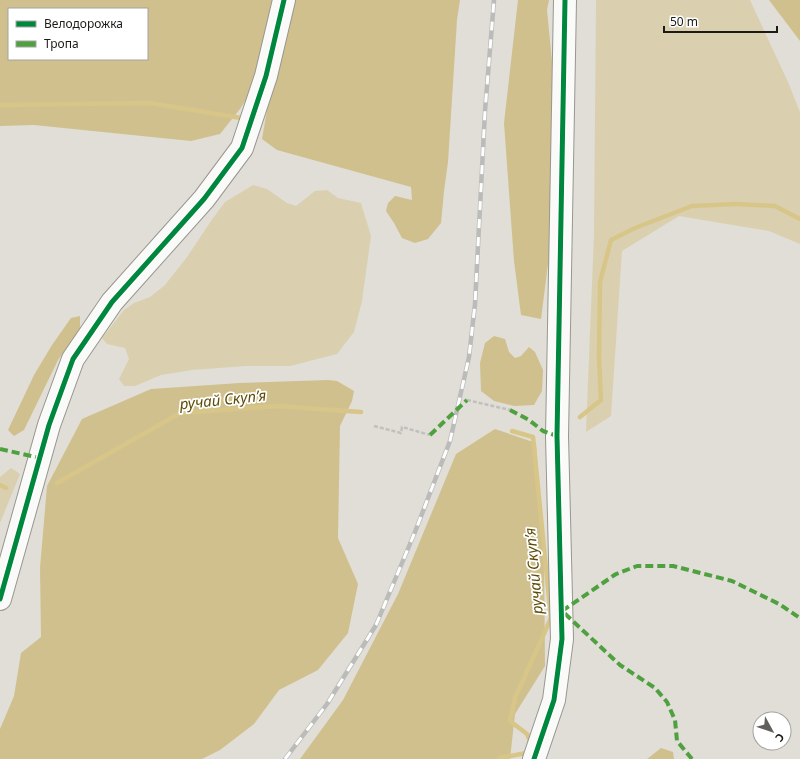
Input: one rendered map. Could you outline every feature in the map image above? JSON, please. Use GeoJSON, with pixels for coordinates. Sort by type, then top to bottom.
{"type":"FeatureCollection","features":[{"type":"Feature","properties":{"kind":"street"},"geometry":{"type":"LineString","coordinates":[[0,599],[49,425],[73,359],[112,302],[204,199],[242,148],[266,76],[284,0]]}},
{"type":"Feature","properties":{"kind":"street"},"geometry":{"type":"LineString","coordinates":[[534,759],[554,700],[562,639],[557,436],[565,0]]}},
{"type":"Feature","properties":{"kind":"path"},"geometry":{"type":"LineString","coordinates":[[467,400],[510,410]]}},
{"type":"Feature","properties":{"kind":"path"},"geometry":{"type":"LineString","coordinates":[[374,426],[401,432],[402,427],[430,435]]}},
{"type":"Feature","properties":{"kind":"shaded area"},"geometry":{"type":"Polygon","coordinates":[[[0,0],[460,0],[457,20],[448,162],[441,223],[428,239],[415,243],[402,238],[386,211],[388,203],[395,196],[412,200],[411,187],[277,150],[262,139],[269,99],[252,91],[220,134],[191,141],[34,125],[0,126],[0,0]]]}},
{"type":"Feature","properties":{"kind":"shaded area"},"geometry":{"type":"Polygon","coordinates":[[[518,0],[549,0],[547,10],[556,103],[552,233],[541,319],[521,315],[514,261],[504,123],[518,0]]]}},
{"type":"Feature","properties":{"kind":"shaded area"},"geometry":{"type":"Polygon","coordinates":[[[596,0],[750,0],[788,82],[800,112],[800,244],[769,231],[679,216],[622,251],[611,416],[586,432],[594,234],[596,0]]]}},
{"type":"Feature","properties":{"kind":"shaded area"},"geometry":{"type":"Polygon","coordinates":[[[769,0],[800,0],[800,41],[769,0]]]}},
{"type":"Feature","properties":{"kind":"shaded area"},"geometry":{"type":"Polygon","coordinates":[[[253,185],[267,189],[287,203],[296,206],[315,191],[327,190],[338,198],[361,203],[371,236],[362,301],[354,332],[337,354],[290,366],[246,366],[192,370],[161,375],[135,386],[124,386],[119,379],[129,359],[125,348],[107,344],[102,338],[124,310],[134,303],[150,297],[165,285],[187,257],[225,202],[253,185]]]}},
{"type":"Feature","properties":{"kind":"shaded area"},"geometry":{"type":"Polygon","coordinates":[[[80,316],[80,329],[58,360],[24,430],[14,436],[8,430],[34,375],[52,345],[71,318],[80,316]]]}},
{"type":"Feature","properties":{"kind":"shaded area"},"geometry":{"type":"Polygon","coordinates":[[[494,336],[505,339],[509,352],[515,358],[521,356],[529,347],[535,352],[543,370],[542,391],[534,405],[514,406],[494,401],[481,391],[480,363],[485,343],[494,336]]]}},
{"type":"Feature","properties":{"kind":"shaded area"},"geometry":{"type":"Polygon","coordinates":[[[337,381],[354,391],[352,401],[340,426],[338,538],[358,584],[348,633],[318,670],[279,690],[254,724],[220,750],[202,759],[0,759],[0,729],[14,696],[21,653],[41,637],[40,568],[47,486],[82,419],[151,389],[240,383],[337,381]]]}},
{"type":"Feature","properties":{"kind":"shaded area"},"geometry":{"type":"Polygon","coordinates":[[[495,429],[536,443],[544,553],[545,666],[515,714],[510,759],[300,759],[343,700],[398,594],[456,454],[495,429]]]}},
{"type":"Feature","properties":{"kind":"shaded area"},"geometry":{"type":"Polygon","coordinates":[[[11,468],[20,474],[0,523],[0,477],[11,468]]]}},
{"type":"Feature","properties":{"kind":"shaded area"},"geometry":{"type":"Polygon","coordinates":[[[661,748],[673,752],[674,759],[647,759],[661,748]]]}},
{"type":"Feature","properties":{"kind":"waterway"},"geometry":{"type":"LineString","coordinates":[[0,105],[150,103],[241,118]]}},
{"type":"Feature","properties":{"kind":"waterway"},"geometry":{"type":"LineString","coordinates":[[580,417],[601,400],[599,357],[600,282],[611,240],[635,228],[692,206],[736,204],[775,206],[800,219]]}},
{"type":"Feature","properties":{"kind":"waterway","name":"ручай Скупʼя"},"geometry":{"type":"LineString","coordinates":[[57,483],[180,413],[277,406],[361,412]]}},
{"type":"Feature","properties":{"kind":"waterway","name":"ручай Скупʼя"},"geometry":{"type":"LineString","coordinates":[[512,431],[533,437],[551,618],[515,698],[510,721],[527,734],[531,743]]}},
{"type":"Feature","properties":{"kind":"waterway","name":"ручай Скупʼя"},"geometry":{"type":"LineString","coordinates":[[0,485],[6,488]]}},
{"type":"Feature","properties":{"kind":"waterway","name":"ручай Скупʼя"},"geometry":{"type":"LineString","coordinates":[[499,759],[526,753],[528,750]]}},
{"type":"Feature","properties":{"kind":"railway"},"geometry":{"type":"LineString","coordinates":[[285,759],[327,704],[376,625],[415,532],[450,441],[469,357],[475,304],[485,111],[494,0]]}},
{"type":"Feature","properties":{"kind":"marked path"},"geometry":{"type":"LineString","coordinates":[[430,435],[467,400]]}},
{"type":"Feature","properties":{"kind":"marked path"},"geometry":{"type":"LineString","coordinates":[[510,410],[529,420],[543,431],[557,436]]}},
{"type":"Feature","properties":{"kind":"marked path"},"geometry":{"type":"LineString","coordinates":[[0,449],[40,458]]}},
{"type":"Feature","properties":{"kind":"marked path"},"geometry":{"type":"LineString","coordinates":[[692,759],[677,741],[675,720],[667,702],[655,688],[620,665],[562,611],[616,574],[637,566],[673,566],[732,581],[779,604],[800,618]]}},
{"type":"Feature","properties":{"kind":"cycle path"},"geometry":{"type":"LineString","coordinates":[[0,599],[49,425],[73,359],[112,302],[204,199],[242,148],[266,76],[284,0]]}},
{"type":"Feature","properties":{"kind":"cycle path"},"geometry":{"type":"LineString","coordinates":[[534,759],[554,700],[562,639],[557,436],[565,0]]}}]}
